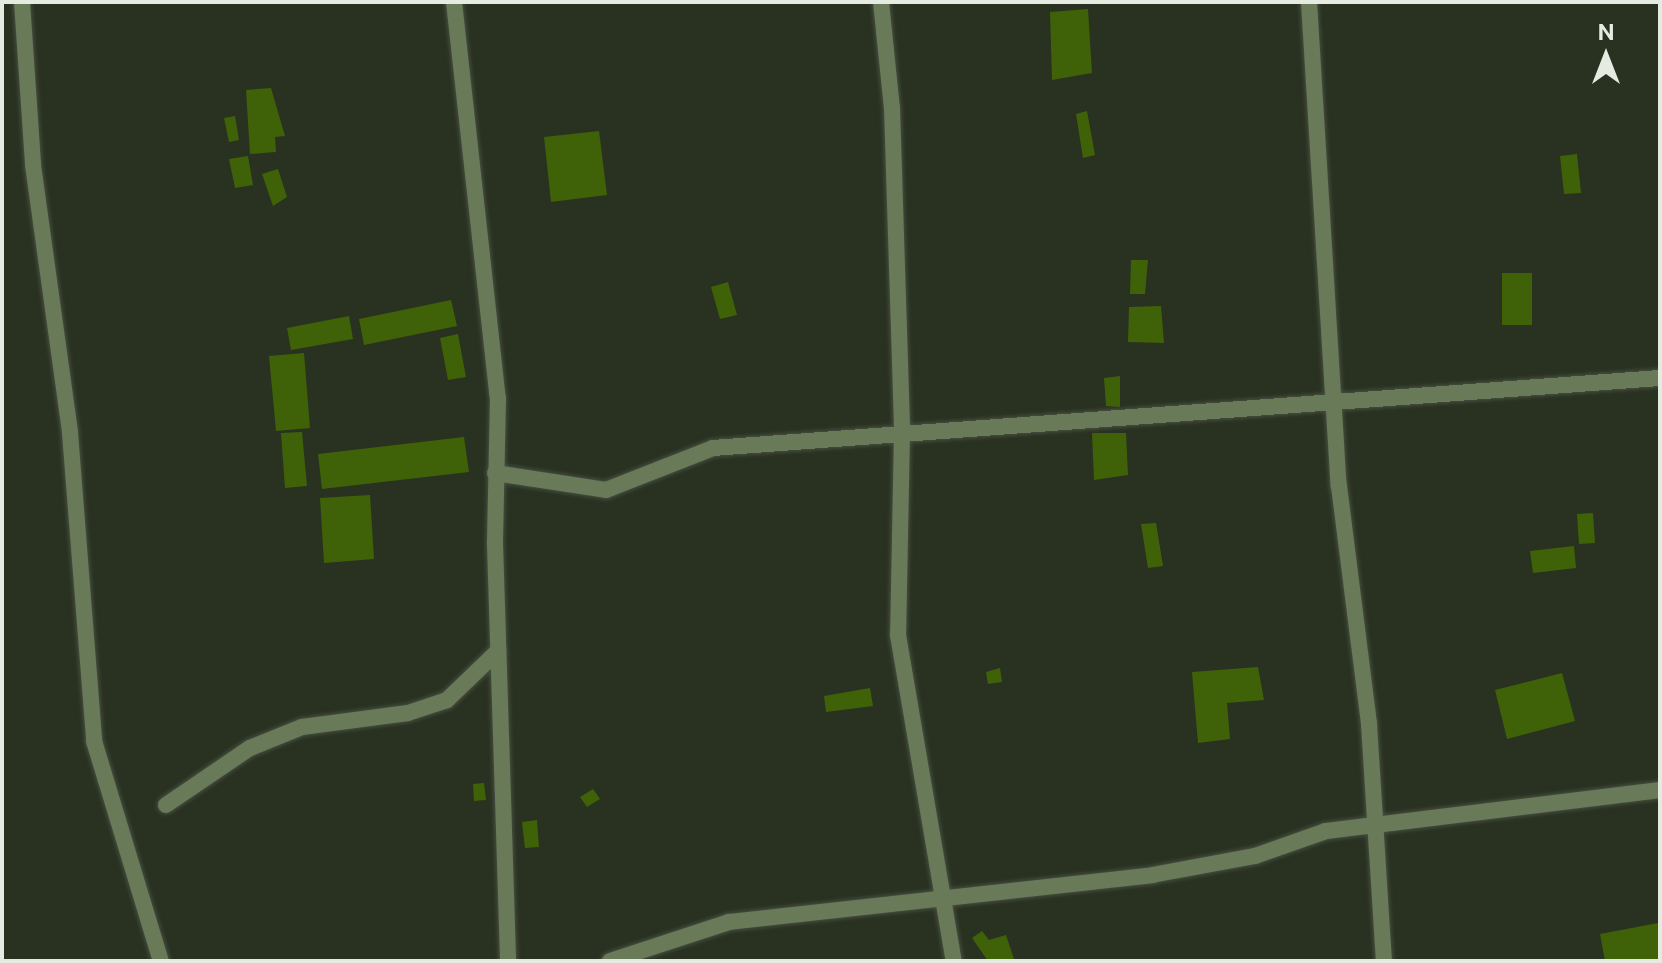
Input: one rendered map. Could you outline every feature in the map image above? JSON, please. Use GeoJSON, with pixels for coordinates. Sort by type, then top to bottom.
{"type":"FeatureCollection","features":[{"type":"Feature","properties":{"kind":"street"},"geometry":{"type":"LineString","coordinates":[[22,2],[33,165],[70,433],[94,741],[161,961]]}},
{"type":"Feature","properties":{"kind":"street"},"geometry":{"type":"LineString","coordinates":[[454,2],[491,291],[508,961]]}},
{"type":"Feature","properties":{"kind":"street"},"geometry":{"type":"LineString","coordinates":[[881,2],[892,108],[902,432],[898,635],[954,961]]}},
{"type":"Feature","properties":{"kind":"street"},"geometry":{"type":"LineString","coordinates":[[1309,2],[1337,405],[1384,961]]}},
{"type":"Feature","properties":{"kind":"street"},"geometry":{"type":"LineString","coordinates":[[495,473],[606,490],[713,448],[902,432],[1337,405],[1660,378]]}},
{"type":"Feature","properties":{"kind":"street"},"geometry":{"type":"LineString","coordinates":[[166,805],[250,748],[302,727],[408,713],[447,700],[498,651]]}},
{"type":"Feature","properties":{"kind":"street"},"geometry":{"type":"LineString","coordinates":[[610,961],[729,922],[1207,867],[1374,824],[1515,810],[1660,790]]}},
{"type":"Feature","properties":{"kind":"building"},"geometry":{"type":"Polygon","coordinates":[[[1088,9],[1092,73],[1052,80],[1050,12],[1088,9]]]}},
{"type":"Feature","properties":{"kind":"building"},"geometry":{"type":"Polygon","coordinates":[[[271,88],[285,136],[275,137],[276,152],[250,154],[246,90],[271,88]]]}},
{"type":"Feature","properties":{"kind":"building"},"geometry":{"type":"Polygon","coordinates":[[[1087,111],[1095,155],[1083,158],[1076,114],[1087,111]]]}},
{"type":"Feature","properties":{"kind":"building"},"geometry":{"type":"Polygon","coordinates":[[[235,116],[239,140],[229,142],[224,118],[235,116]]]}},
{"type":"Feature","properties":{"kind":"building"},"geometry":{"type":"Polygon","coordinates":[[[599,131],[607,195],[551,202],[544,137],[599,131]]]}},
{"type":"Feature","properties":{"kind":"building"},"geometry":{"type":"Polygon","coordinates":[[[1577,154],[1581,193],[1564,194],[1560,156],[1577,154]]]}},
{"type":"Feature","properties":{"kind":"building"},"geometry":{"type":"Polygon","coordinates":[[[248,156],[253,185],[235,188],[229,159],[248,156]]]}},
{"type":"Feature","properties":{"kind":"building"},"geometry":{"type":"Polygon","coordinates":[[[278,169],[287,197],[273,206],[262,174],[278,169]]]}},
{"type":"Feature","properties":{"kind":"building"},"geometry":{"type":"Polygon","coordinates":[[[1131,260],[1148,260],[1145,294],[1130,294],[1131,260]]]}},
{"type":"Feature","properties":{"kind":"building"},"geometry":{"type":"Polygon","coordinates":[[[1502,273],[1532,273],[1532,325],[1502,325],[1502,273]]]}},
{"type":"Feature","properties":{"kind":"building"},"geometry":{"type":"Polygon","coordinates":[[[728,282],[737,315],[720,319],[711,287],[728,282]]]}},
{"type":"Feature","properties":{"kind":"building"},"geometry":{"type":"Polygon","coordinates":[[[451,300],[457,326],[364,345],[359,319],[451,300]]]}},
{"type":"Feature","properties":{"kind":"building"},"geometry":{"type":"Polygon","coordinates":[[[1161,306],[1164,343],[1128,342],[1129,307],[1161,306]]]}},
{"type":"Feature","properties":{"kind":"building"},"geometry":{"type":"Polygon","coordinates":[[[349,316],[353,339],[291,350],[287,328],[349,316]]]}},
{"type":"Feature","properties":{"kind":"building"},"geometry":{"type":"Polygon","coordinates":[[[458,334],[466,377],[448,380],[440,338],[458,334]]]}},
{"type":"Feature","properties":{"kind":"building"},"geometry":{"type":"Polygon","coordinates":[[[304,353],[310,428],[276,431],[269,356],[304,353]]]}},
{"type":"Feature","properties":{"kind":"building"},"geometry":{"type":"Polygon","coordinates":[[[1120,376],[1120,407],[1106,406],[1104,378],[1120,376]]]}},
{"type":"Feature","properties":{"kind":"building"},"geometry":{"type":"Polygon","coordinates":[[[302,432],[307,486],[285,488],[281,433],[302,432]]]}},
{"type":"Feature","properties":{"kind":"building"},"geometry":{"type":"Polygon","coordinates":[[[1092,433],[1126,433],[1128,475],[1094,480],[1092,433]]]}},
{"type":"Feature","properties":{"kind":"building"},"geometry":{"type":"Polygon","coordinates":[[[464,437],[469,472],[322,489],[318,454],[464,437]]]}},
{"type":"Feature","properties":{"kind":"building"},"geometry":{"type":"Polygon","coordinates":[[[370,495],[374,559],[324,563],[320,498],[370,495]]]}},
{"type":"Feature","properties":{"kind":"building"},"geometry":{"type":"Polygon","coordinates":[[[1593,513],[1595,543],[1579,544],[1577,514],[1593,513]]]}},
{"type":"Feature","properties":{"kind":"building"},"geometry":{"type":"Polygon","coordinates":[[[1156,523],[1163,566],[1148,568],[1141,524],[1156,523]]]}},
{"type":"Feature","properties":{"kind":"building"},"geometry":{"type":"Polygon","coordinates":[[[1574,546],[1576,568],[1533,573],[1530,551],[1574,546]]]}},
{"type":"Feature","properties":{"kind":"building"},"geometry":{"type":"Polygon","coordinates":[[[1258,667],[1264,700],[1227,703],[1230,739],[1198,743],[1192,672],[1258,667]]]}},
{"type":"Feature","properties":{"kind":"building"},"geometry":{"type":"Polygon","coordinates":[[[1000,668],[1002,682],[988,684],[986,672],[1000,668]]]}},
{"type":"Feature","properties":{"kind":"building"},"geometry":{"type":"Polygon","coordinates":[[[1562,673],[1575,721],[1507,739],[1495,690],[1562,673]]]}},
{"type":"Feature","properties":{"kind":"building"},"geometry":{"type":"Polygon","coordinates":[[[870,688],[873,706],[826,712],[824,696],[870,688]]]}},
{"type":"Feature","properties":{"kind":"building"},"geometry":{"type":"Polygon","coordinates":[[[484,783],[486,800],[474,801],[473,784],[484,783]]]}},
{"type":"Feature","properties":{"kind":"building"},"geometry":{"type":"Polygon","coordinates":[[[593,789],[600,799],[587,807],[580,797],[593,789]]]}},
{"type":"Feature","properties":{"kind":"building"},"geometry":{"type":"Polygon","coordinates":[[[537,820],[539,847],[525,848],[522,822],[537,820]]]}},
{"type":"Feature","properties":{"kind":"building"},"geometry":{"type":"Polygon","coordinates":[[[1658,923],[1660,961],[1605,961],[1600,934],[1658,923]]]}},
{"type":"Feature","properties":{"kind":"building"},"geometry":{"type":"Polygon","coordinates":[[[982,931],[989,940],[1006,935],[1014,959],[988,961],[972,938],[982,931]]]}}]}
